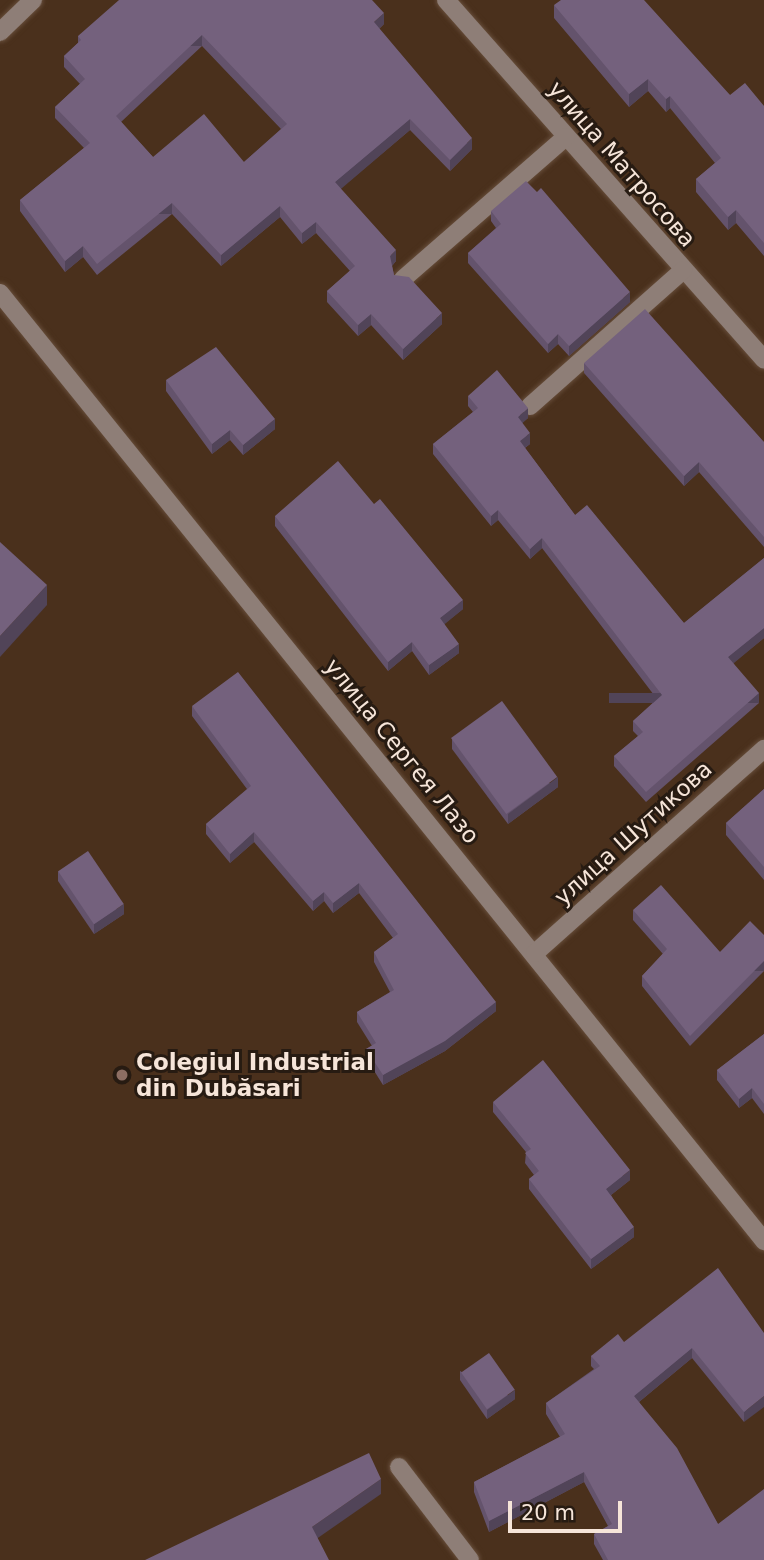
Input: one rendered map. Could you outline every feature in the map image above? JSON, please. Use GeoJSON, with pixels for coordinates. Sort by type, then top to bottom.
{"type":"FeatureCollection","features":[{"type":"Feature","properties":{"kind":"street"},"geometry":{"type":"LineString","coordinates":[[0,32],[33,0]]}},
{"type":"Feature","properties":{"kind":"street","name":"улица Матросова"},"geometry":{"type":"LineString","coordinates":[[446,0],[764,359]]}},
{"type":"Feature","properties":{"kind":"street"},"geometry":{"type":"LineString","coordinates":[[402,279],[566,137]]}},
{"type":"Feature","properties":{"kind":"street"},"geometry":{"type":"LineString","coordinates":[[530,406],[683,270]]}},
{"type":"Feature","properties":{"kind":"street","name":"улица Сергея Лазо"},"geometry":{"type":"LineString","coordinates":[[0,293],[535,953],[764,1241]]}},
{"type":"Feature","properties":{"kind":"street","name":"улица Шутикова"},"geometry":{"type":"LineString","coordinates":[[535,953],[764,749]]}},
{"type":"Feature","properties":{"kind":"street"},"geometry":{"type":"LineString","coordinates":[[399,1467],[470,1560]]}},
{"type":"Feature","properties":{"kind":"building"},"geometry":{"type":"Polygon","coordinates":[[[119,0],[372,0],[384,13],[374,22],[472,138],[450,160],[410,119],[335,182],[396,250],[390,256],[394,275],[409,277],[442,313],[403,349],[371,314],[358,325],[327,291],[355,266],[316,222],[302,233],[280,206],[221,255],[172,203],[97,264],[83,246],[65,261],[20,200],[90,143],[55,107],[85,79],[64,56],[81,40],[78,36],[119,0]],[[202,35],[116,116],[153,157],[204,114],[244,162],[287,124],[202,35]]]}},
{"type":"Feature","properties":{"kind":"building"},"geometry":{"type":"Polygon","coordinates":[[[561,0],[644,0],[730,95],[745,83],[764,106],[764,243],[736,210],[728,217],[696,179],[721,158],[670,96],[666,99],[648,79],[629,94],[554,5],[561,0]]]}},
{"type":"Feature","properties":{"kind":"building"},"geometry":{"type":"Polygon","coordinates":[[[526,181],[537,192],[541,188],[630,292],[569,346],[558,334],[548,344],[468,253],[501,224],[491,211],[526,181]]]}},
{"type":"Feature","properties":{"kind":"building"},"geometry":{"type":"Polygon","coordinates":[[[645,309],[764,442],[764,537],[699,462],[684,476],[584,363],[645,309]]]}},
{"type":"Feature","properties":{"kind":"building"},"geometry":{"type":"Polygon","coordinates":[[[216,347],[275,419],[243,445],[230,430],[212,444],[166,380],[216,347]]]}},
{"type":"Feature","properties":{"kind":"building"},"geometry":{"type":"Polygon","coordinates":[[[497,370],[528,408],[518,417],[530,433],[520,441],[575,515],[587,505],[684,623],[764,558],[764,628],[728,657],[759,693],[646,792],[614,756],[643,732],[633,721],[662,695],[542,538],[530,549],[498,510],[491,516],[433,444],[478,408],[468,396],[497,370]]]}},
{"type":"Feature","properties":{"kind":"building"},"geometry":{"type":"Polygon","coordinates":[[[338,461],[374,504],[380,499],[463,600],[440,618],[459,644],[429,665],[412,642],[388,662],[275,516],[338,461]]]}},
{"type":"Feature","properties":{"kind":"building"},"geometry":{"type":"Polygon","coordinates":[[[0,542],[47,585],[0,636],[0,542]]]}},
{"type":"Feature","properties":{"kind":"building"},"geometry":{"type":"Polygon","coordinates":[[[238,672],[496,1002],[445,1041],[383,1075],[366,1049],[376,1043],[357,1012],[394,990],[374,952],[398,934],[359,883],[333,903],[324,892],[313,901],[254,832],[230,854],[206,824],[251,786],[192,706],[238,672]]]}},
{"type":"Feature","properties":{"kind":"building"},"geometry":{"type":"Polygon","coordinates":[[[502,701],[557,777],[506,814],[451,738],[502,701]]]}},
{"type":"Feature","properties":{"kind":"building"},"geometry":{"type":"Polygon","coordinates":[[[764,789],[764,867],[726,823],[764,789]]]}},
{"type":"Feature","properties":{"kind":"building"},"geometry":{"type":"Polygon","coordinates":[[[88,851],[124,904],[94,924],[58,871],[88,851]]]}},
{"type":"Feature","properties":{"kind":"building"},"geometry":{"type":"Polygon","coordinates":[[[661,885],[720,952],[750,921],[764,935],[764,961],[690,1036],[642,976],[667,949],[633,910],[661,885]]]}},
{"type":"Feature","properties":{"kind":"building"},"geometry":{"type":"Polygon","coordinates":[[[764,1034],[764,1104],[752,1088],[739,1099],[717,1070],[764,1034]]]}},
{"type":"Feature","properties":{"kind":"building"},"geometry":{"type":"Polygon","coordinates":[[[543,1060],[630,1170],[606,1189],[634,1227],[591,1259],[529,1179],[539,1171],[525,1153],[531,1149],[493,1102],[543,1060]]]}},
{"type":"Feature","properties":{"kind":"building"},"geometry":{"type":"Polygon","coordinates":[[[718,1268],[764,1333],[764,1396],[744,1412],[692,1348],[634,1396],[677,1448],[718,1524],[764,1489],[764,1560],[608,1560],[594,1534],[612,1524],[584,1472],[489,1521],[474,1482],[565,1434],[546,1403],[600,1366],[591,1356],[618,1334],[624,1342],[718,1268]]]}},
{"type":"Feature","properties":{"kind":"building"},"geometry":{"type":"Polygon","coordinates":[[[489,1353],[515,1390],[487,1409],[461,1373],[489,1353]]]}},
{"type":"Feature","properties":{"kind":"building"},"geometry":{"type":"Polygon","coordinates":[[[369,1453],[381,1479],[312,1527],[329,1560],[145,1560],[369,1453]]]}},
{"type":"Feature","properties":{"kind":"place","name":"Colegiul Industrial din Dubăsari"},"geometry":{"type":"Point","coordinates":[122,1075]}}]}
